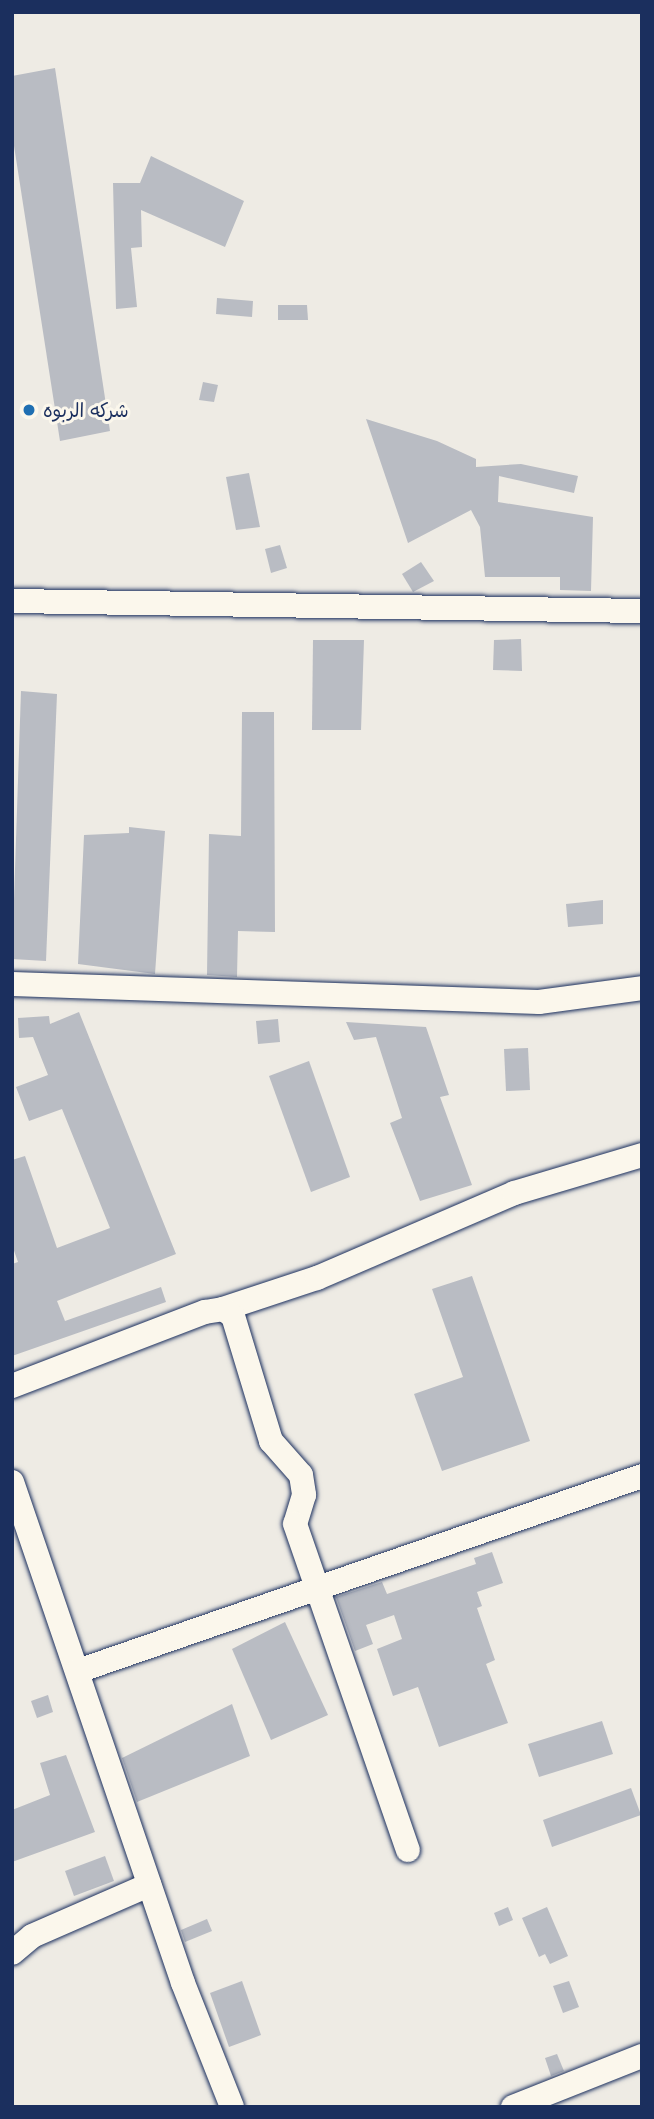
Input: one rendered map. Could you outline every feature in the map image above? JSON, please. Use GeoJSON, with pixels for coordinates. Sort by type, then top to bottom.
{"type":"FeatureCollection","features":[{"type":"Feature","properties":{"kind":"street"},"geometry":{"type":"LineString","coordinates":[[12,600],[642,611]]}},
{"type":"Feature","properties":{"kind":"street"},"geometry":{"type":"LineString","coordinates":[[12,984],[539,1002],[642,988]]}},
{"type":"Feature","properties":{"kind":"street"},"geometry":{"type":"LineString","coordinates":[[12,1386],[222,1309],[317,1278],[514,1193],[642,1155]]}},
{"type":"Feature","properties":{"kind":"street"},"geometry":{"type":"LineString","coordinates":[[222,1309],[237,1322],[271,1441],[301,1475],[295,1524],[408,1850]]}},
{"type":"Feature","properties":{"kind":"street"},"geometry":{"type":"LineString","coordinates":[[78,1671],[642,1476]]}},
{"type":"Feature","properties":{"kind":"street"},"geometry":{"type":"LineString","coordinates":[[12,1482],[149,1885],[232,2107]]}},
{"type":"Feature","properties":{"kind":"street"},"geometry":{"type":"LineString","coordinates":[[12,1953],[32,1936],[149,1885]]}},
{"type":"Feature","properties":{"kind":"street"},"geometry":{"type":"LineString","coordinates":[[513,2107],[642,2056]]}},
{"type":"Feature","properties":{"kind":"building"},"geometry":{"type":"Polygon","coordinates":[[[55,68],[110,431],[60,441],[12,133],[12,76],[55,68]]]}},
{"type":"Feature","properties":{"kind":"building"},"geometry":{"type":"Polygon","coordinates":[[[151,156],[244,201],[225,247],[141,210],[142,247],[131,248],[137,307],[116,309],[113,183],[140,183],[151,156]]]}},
{"type":"Feature","properties":{"kind":"building"},"geometry":{"type":"Polygon","coordinates":[[[217,298],[253,301],[252,317],[216,314],[217,298]]]}},
{"type":"Feature","properties":{"kind":"building"},"geometry":{"type":"Polygon","coordinates":[[[278,305],[307,305],[308,320],[278,320],[278,305]]]}},
{"type":"Feature","properties":{"kind":"building"},"geometry":{"type":"Polygon","coordinates":[[[203,382],[218,385],[214,402],[199,400],[203,382]]]}},
{"type":"Feature","properties":{"kind":"building"},"geometry":{"type":"Polygon","coordinates":[[[366,419],[437,441],[476,459],[476,467],[521,464],[578,476],[574,493],[499,476],[498,502],[593,517],[591,591],[560,590],[560,577],[485,577],[480,527],[471,510],[408,543],[366,419]]]}},
{"type":"Feature","properties":{"kind":"building"},"geometry":{"type":"Polygon","coordinates":[[[249,473],[260,527],[236,530],[226,477],[249,473]]]}},
{"type":"Feature","properties":{"kind":"building"},"geometry":{"type":"Polygon","coordinates":[[[280,545],[287,568],[271,573],[265,549],[280,545]]]}},
{"type":"Feature","properties":{"kind":"building"},"geometry":{"type":"Polygon","coordinates":[[[421,562],[434,581],[413,592],[402,574],[421,562]]]}},
{"type":"Feature","properties":{"kind":"building"},"geometry":{"type":"Polygon","coordinates":[[[521,639],[522,671],[493,670],[494,640],[521,639]]]}},
{"type":"Feature","properties":{"kind":"building"},"geometry":{"type":"Polygon","coordinates":[[[313,640],[364,640],[361,730],[312,730],[313,640]]]}},
{"type":"Feature","properties":{"kind":"building"},"geometry":{"type":"Polygon","coordinates":[[[21,691],[57,694],[46,961],[12,959],[21,691]]]}},
{"type":"Feature","properties":{"kind":"building"},"geometry":{"type":"Polygon","coordinates":[[[242,712],[274,712],[275,932],[238,931],[237,977],[207,975],[209,834],[241,836],[242,712]]]}},
{"type":"Feature","properties":{"kind":"building"},"geometry":{"type":"Polygon","coordinates":[[[129,827],[165,831],[155,974],[78,964],[84,835],[129,833],[129,827]]]}},
{"type":"Feature","properties":{"kind":"building"},"geometry":{"type":"Polygon","coordinates":[[[603,900],[603,924],[568,927],[566,904],[603,900]]]}},
{"type":"Feature","properties":{"kind":"building"},"geometry":{"type":"Polygon","coordinates":[[[79,1012],[176,1254],[57,1301],[65,1321],[161,1287],[166,1302],[12,1356],[12,1264],[18,1262],[12,1245],[12,1160],[25,1156],[57,1248],[110,1228],[62,1109],[29,1121],[16,1087],[48,1075],[33,1037],[19,1038],[18,1018],[49,1016],[50,1024],[79,1012]]]}},
{"type":"Feature","properties":{"kind":"building"},"geometry":{"type":"Polygon","coordinates":[[[278,1019],[280,1042],[258,1044],[256,1021],[278,1019]]]}},
{"type":"Feature","properties":{"kind":"building"},"geometry":{"type":"Polygon","coordinates":[[[346,1022],[426,1027],[449,1095],[440,1097],[472,1185],[420,1201],[390,1123],[402,1118],[376,1037],[354,1040],[346,1022]]]}},
{"type":"Feature","properties":{"kind":"building"},"geometry":{"type":"Polygon","coordinates":[[[528,1048],[530,1090],[506,1091],[504,1049],[528,1048]]]}},
{"type":"Feature","properties":{"kind":"building"},"geometry":{"type":"Polygon","coordinates":[[[309,1061],[350,1177],[311,1192],[269,1076],[309,1061]]]}},
{"type":"Feature","properties":{"kind":"building"},"geometry":{"type":"Polygon","coordinates":[[[472,1276],[530,1441],[442,1471],[414,1394],[463,1377],[432,1289],[472,1276]]]}},
{"type":"Feature","properties":{"kind":"building"},"geometry":{"type":"Polygon","coordinates":[[[492,1552],[503,1583],[477,1592],[482,1606],[477,1608],[495,1660],[486,1664],[508,1723],[439,1747],[418,1687],[393,1696],[377,1649],[402,1639],[394,1615],[366,1625],[373,1644],[355,1651],[336,1597],[382,1582],[387,1594],[476,1564],[474,1558],[492,1552]]]}},
{"type":"Feature","properties":{"kind":"building"},"geometry":{"type":"Polygon","coordinates":[[[285,1622],[328,1715],[271,1740],[232,1649],[285,1622]]]}},
{"type":"Feature","properties":{"kind":"building"},"geometry":{"type":"Polygon","coordinates":[[[48,1695],[53,1712],[37,1718],[31,1701],[48,1695]]]}},
{"type":"Feature","properties":{"kind":"building"},"geometry":{"type":"Polygon","coordinates":[[[232,1704],[250,1756],[137,1802],[122,1758],[232,1704]]]}},
{"type":"Feature","properties":{"kind":"building"},"geometry":{"type":"Polygon","coordinates":[[[602,1721],[613,1754],[539,1777],[528,1744],[602,1721]]]}},
{"type":"Feature","properties":{"kind":"building"},"geometry":{"type":"Polygon","coordinates":[[[66,1755],[95,1832],[12,1862],[12,1810],[50,1795],[40,1763],[66,1755]]]}},
{"type":"Feature","properties":{"kind":"building"},"geometry":{"type":"Polygon","coordinates":[[[631,1788],[641,1815],[552,1847],[543,1820],[631,1788]]]}},
{"type":"Feature","properties":{"kind":"building"},"geometry":{"type":"Polygon","coordinates":[[[105,1856],[114,1881],[74,1896],[65,1871],[105,1856]]]}},
{"type":"Feature","properties":{"kind":"building"},"geometry":{"type":"Polygon","coordinates":[[[508,1907],[513,1920],[499,1926],[494,1913],[508,1907]]]}},
{"type":"Feature","properties":{"kind":"building"},"geometry":{"type":"Polygon","coordinates":[[[547,1907],[568,1956],[550,1964],[545,1954],[539,1957],[522,1918],[547,1907]]]}},
{"type":"Feature","properties":{"kind":"building"},"geometry":{"type":"Polygon","coordinates":[[[207,1919],[212,1931],[185,1942],[181,1930],[207,1919]]]}},
{"type":"Feature","properties":{"kind":"building"},"geometry":{"type":"Polygon","coordinates":[[[242,1981],[261,2035],[229,2047],[210,1993],[242,1981]]]}},
{"type":"Feature","properties":{"kind":"building"},"geometry":{"type":"Polygon","coordinates":[[[569,1981],[579,2007],[563,2013],[553,1986],[569,1981]]]}},
{"type":"Feature","properties":{"kind":"building"},"geometry":{"type":"Polygon","coordinates":[[[557,2054],[564,2071],[551,2076],[545,2058],[557,2054]]]}},
{"type":"Feature","properties":{"kind":"place","name":"شركه الربوه"},"geometry":{"type":"Point","coordinates":[29,410]}}]}
